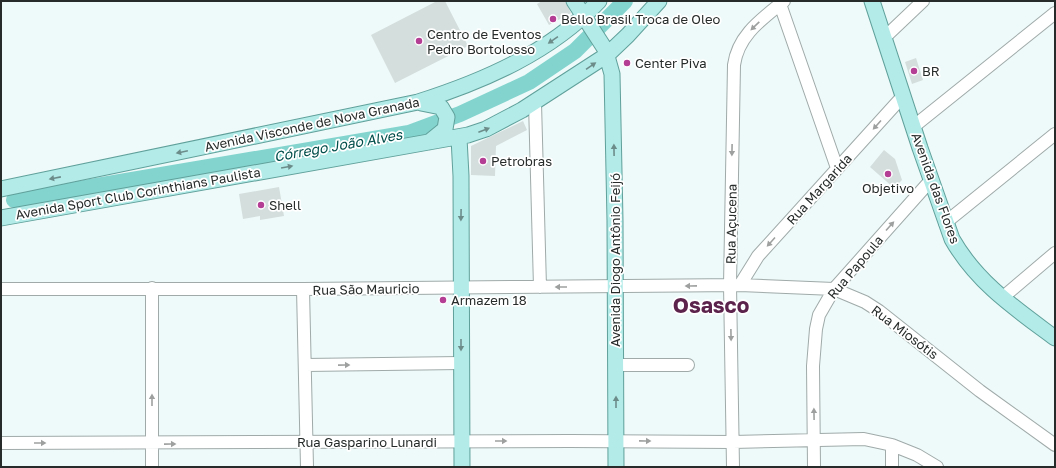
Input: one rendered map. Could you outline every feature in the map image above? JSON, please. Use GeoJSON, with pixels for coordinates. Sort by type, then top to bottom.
{"type":"FeatureCollection","features":[{"type":"Feature","properties":{"kind":"main road","name":"Avenida Diogo Antônio Feijó"},"geometry":{"type":"LineString","coordinates":[[574,1],[606,52],[612,74],[616,467]]}},
{"type":"Feature","properties":{"kind":"main road","name":"Avenida Visconde de Nova Granada"},"geometry":{"type":"LineString","coordinates":[[1,189],[423,103],[496,73],[588,22],[600,1]]}},
{"type":"Feature","properties":{"kind":"main road","name":"Avenida Sport Club Corinthians Paulista"},"geometry":{"type":"LineString","coordinates":[[1,218],[432,140],[459,138],[486,129],[535,103],[628,35],[659,1]]}},
{"type":"Feature","properties":{"kind":"main road","name":"Avenida das Flores"},"geometry":{"type":"LineString","coordinates":[[872,1],[945,223],[960,253],[981,280],[1002,298],[1055,338]]}},
{"type":"Feature","properties":{"kind":"main road"},"geometry":{"type":"LineString","coordinates":[[423,103],[441,107],[446,115],[445,129],[432,140]]}},
{"type":"Feature","properties":{"kind":"main road"},"geometry":{"type":"LineString","coordinates":[[459,138],[462,176],[462,467]]}},
{"type":"Feature","properties":{"kind":"main road"},"geometry":{"type":"LineString","coordinates":[[1,180],[26,183]]}},
{"type":"Feature","properties":{"kind":"street"},"geometry":{"type":"LineString","coordinates":[[884,38],[923,1]]}},
{"type":"Feature","properties":{"kind":"street"},"geometry":{"type":"LineString","coordinates":[[782,3],[837,168]]}},
{"type":"Feature","properties":{"kind":"street","name":"Rua Açucena"},"geometry":{"type":"LineString","coordinates":[[733,467],[735,56],[744,36],[782,3]]}},
{"type":"Feature","properties":{"kind":"street"},"geometry":{"type":"LineString","coordinates":[[913,127],[1055,13]]}},
{"type":"Feature","properties":{"kind":"street","name":"Rua Margarida"},"geometry":{"type":"LineString","coordinates":[[735,285],[758,256],[903,96]]}},
{"type":"Feature","properties":{"kind":"street"},"geometry":{"type":"LineString","coordinates":[[535,103],[540,287]]}},
{"type":"Feature","properties":{"kind":"street"},"geometry":{"type":"LineString","coordinates":[[945,223],[1055,134]]}},
{"type":"Feature","properties":{"kind":"street","name":"Rua Papoula"},"geometry":{"type":"LineString","coordinates":[[814,467],[813,366],[816,329],[822,307],[834,289],[931,180]]}},
{"type":"Feature","properties":{"kind":"street"},"geometry":{"type":"LineString","coordinates":[[1002,298],[1055,254]]}},
{"type":"Feature","properties":{"kind":"street","name":"Rua São Mauricio"},"geometry":{"type":"LineString","coordinates":[[1,289],[152,288],[303,290],[735,285]]}},
{"type":"Feature","properties":{"kind":"street","name":"Rua Miosótis"},"geometry":{"type":"LineString","coordinates":[[735,285],[834,289],[865,302],[879,311],[980,391],[1055,444]]}},
{"type":"Feature","properties":{"kind":"street"},"geometry":{"type":"LineString","coordinates":[[152,288],[152,467]]}},
{"type":"Feature","properties":{"kind":"street"},"geometry":{"type":"LineString","coordinates":[[303,290],[307,441],[306,467]]}},
{"type":"Feature","properties":{"kind":"street"},"geometry":{"type":"LineString","coordinates":[[305,365],[461,363]]}},
{"type":"Feature","properties":{"kind":"street"},"geometry":{"type":"LineString","coordinates":[[616,365],[688,365]]}},
{"type":"Feature","properties":{"kind":"street","name":"Rua Gasparino Lunardi"},"geometry":{"type":"LineString","coordinates":[[1,443],[152,444],[307,441],[733,442],[864,439],[892,445],[917,455],[937,467]]}},
{"type":"Feature","properties":{"kind":"street"},"geometry":{"type":"LineString","coordinates":[[892,445],[892,467]]}},
{"type":"Feature","properties":{"kind":"building","name":"Centro de Eventos Pedro Bortolosso"},"geometry":{"type":"Polygon","coordinates":[[[437,1],[445,1],[468,46],[395,83],[371,35],[437,1]]]}},
{"type":"Feature","properties":{"kind":"building","name":"Bello Brasil Troca de Oleo"},"geometry":{"type":"Polygon","coordinates":[[[542,1],[565,1],[571,13],[549,25],[537,4],[542,1]]]}},
{"type":"Feature","properties":{"kind":"building","name":"BR"},"geometry":{"type":"Polygon","coordinates":[[[916,58],[923,80],[912,84],[905,62],[916,58]]]}},
{"type":"Feature","properties":{"kind":"building","name":"Petrobras"},"geometry":{"type":"Polygon","coordinates":[[[523,121],[527,130],[496,146],[495,176],[471,175],[471,146],[523,121]]]}},
{"type":"Feature","properties":{"kind":"building","name":"Objetivo"},"geometry":{"type":"Polygon","coordinates":[[[884,150],[895,159],[902,180],[894,188],[870,167],[884,150]]]}},
{"type":"Feature","properties":{"kind":"building","name":"Shell"},"geometry":{"type":"Polygon","coordinates":[[[279,187],[284,216],[260,220],[260,216],[243,219],[239,194],[279,187]]]}},
{"type":"Feature","properties":{"kind":"waterway","name":"Córrego João Alves"},"geometry":{"type":"LineString","coordinates":[[14,200],[409,133],[460,114],[529,82],[575,51],[625,1]]}},
{"type":"Feature","properties":{"kind":"place","name":"Bello Brasil Troca de Oleo"},"geometry":{"type":"Point","coordinates":[553,19]}},
{"type":"Feature","properties":{"kind":"place","name":"Centro de Eventos Pedro Bortolosso"},"geometry":{"type":"Point","coordinates":[419,41]}},
{"type":"Feature","properties":{"kind":"place","name":"Center Piva"},"geometry":{"type":"Point","coordinates":[627,63]}},
{"type":"Feature","properties":{"kind":"place","name":"BR"},"geometry":{"type":"Point","coordinates":[914,71]}},
{"type":"Feature","properties":{"kind":"place","name":"Petrobras"},"geometry":{"type":"Point","coordinates":[483,161]}},
{"type":"Feature","properties":{"kind":"place","name":"Objetivo"},"geometry":{"type":"Point","coordinates":[888,174]}},
{"type":"Feature","properties":{"kind":"place","name":"Shell"},"geometry":{"type":"Point","coordinates":[261,205]}},
{"type":"Feature","properties":{"kind":"place","name":"Armazem 18"},"geometry":{"type":"Point","coordinates":[443,300]}},
{"type":"Feature","properties":{"kind":"district","name":"Osasco"},"geometry":{"type":"Point","coordinates":[711,305]}}]}
